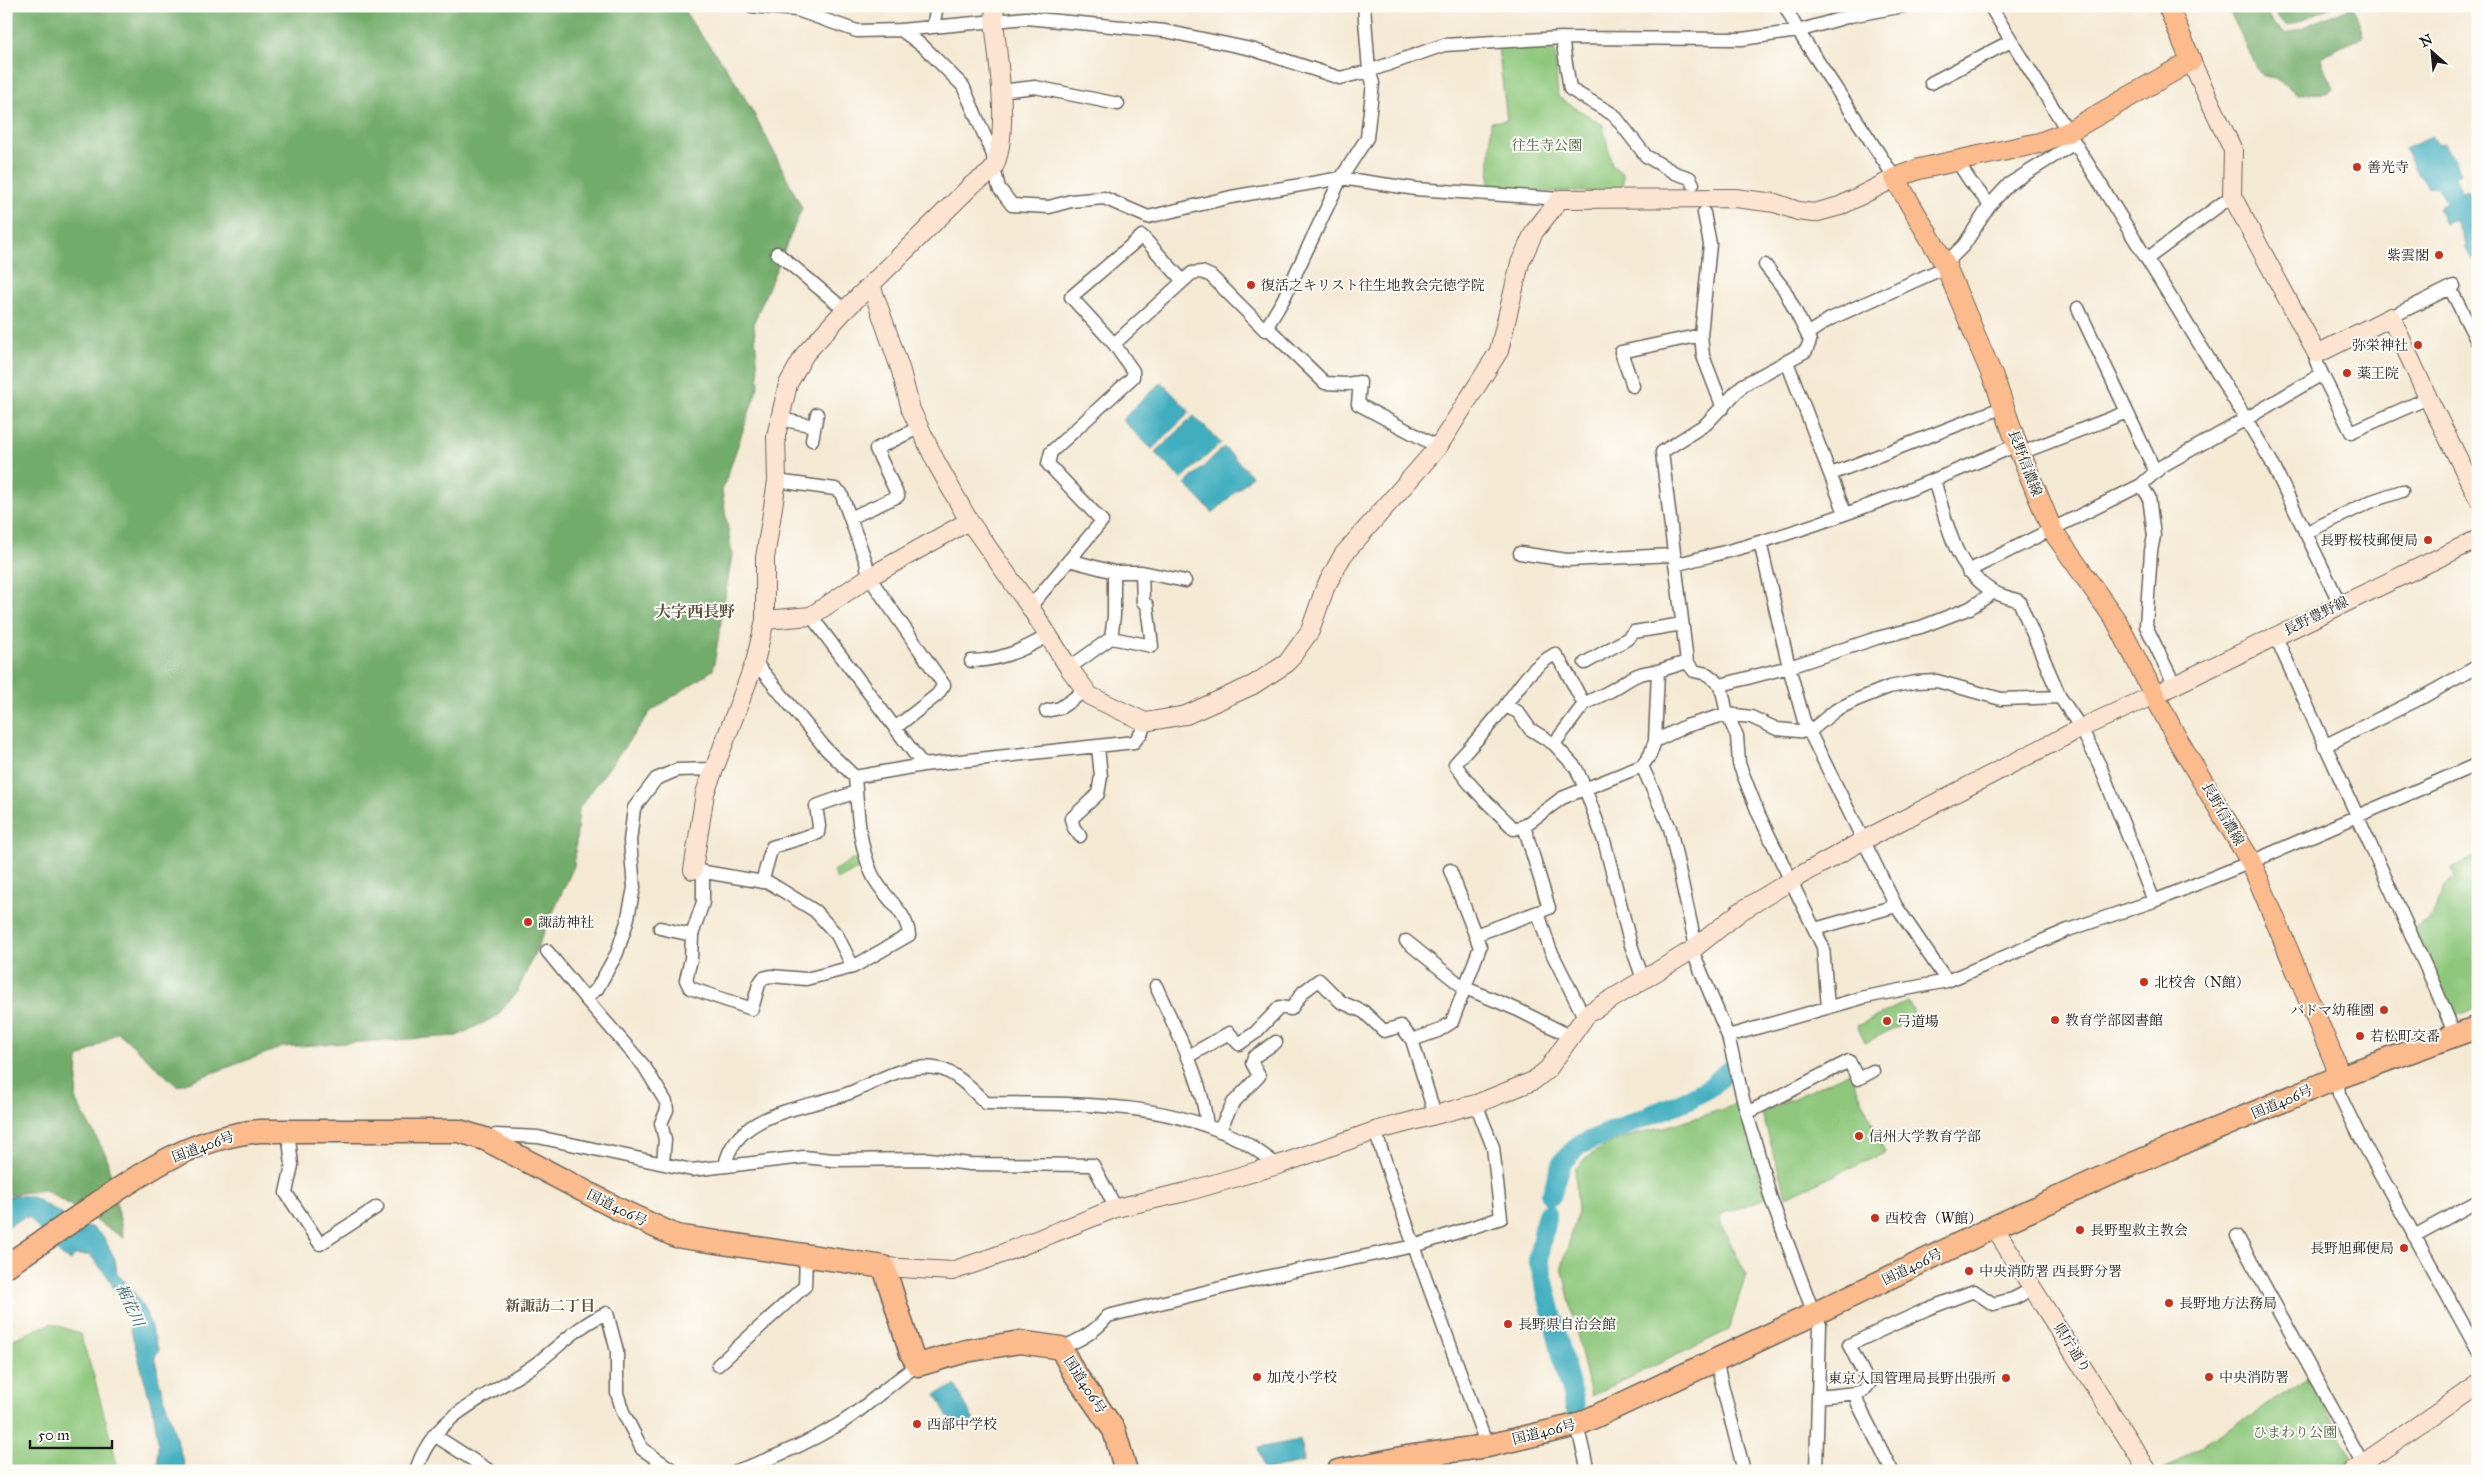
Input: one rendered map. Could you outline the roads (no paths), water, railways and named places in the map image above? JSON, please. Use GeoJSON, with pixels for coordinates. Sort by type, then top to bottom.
{"type":"FeatureCollection","features":[{"type":"Feature","properties":{"kind":"highway","name":"国道406号"},"geometry":{"type":"LineString","coordinates":[[1338,1471],[1407,1457],[1487,1446],[1577,1425],[1716,1361],[1994,1227],[2121,1169],[2338,1078],[2478,1027]]}},
{"type":"Feature","properties":{"kind":"highway","name":"国道406号"},"geometry":{"type":"LineString","coordinates":[[6,1266],[146,1170],[204,1143],[232,1134],[288,1131],[460,1131],[485,1139],[622,1211],[676,1236],[884,1267]]}},
{"type":"Feature","properties":{"kind":"highway"},"geometry":{"type":"LineString","coordinates":[[884,1267],[911,1353],[918,1365]]}},
{"type":"Feature","properties":{"kind":"highway","name":"国道406号"},"geometry":{"type":"LineString","coordinates":[[918,1365],[966,1351],[1020,1342],[1061,1348],[1073,1371],[1114,1430],[1126,1471]]}},
{"type":"Feature","properties":{"kind":"main road"},"geometry":{"type":"LineString","coordinates":[[1896,178],[1919,169],[2071,137],[2191,61],[2168,6]]}},
{"type":"Feature","properties":{"kind":"main road","name":"長野信濃線"},"geometry":{"type":"LineString","coordinates":[[1896,178],[1945,265],[2004,407],[2052,530],[2117,622],[2154,695],[2251,862],[2336,1065],[2338,1078]]}},
{"type":"Feature","properties":{"kind":"street"},"geometry":{"type":"LineString","coordinates":[[751,6],[797,10],[857,31],[934,27],[995,14],[1165,31],[1251,49],[1340,78],[1369,71],[1444,45],[1562,38],[1742,39],[1798,31],[1850,16],[1904,6]]}},
{"type":"Feature","properties":{"kind":"street"},"geometry":{"type":"LineString","coordinates":[[934,27],[938,6]]}},
{"type":"Feature","properties":{"kind":"street"},"geometry":{"type":"LineString","coordinates":[[1265,330],[1283,300],[1341,178],[1367,138],[1374,83],[1369,71],[1364,6]]}},
{"type":"Feature","properties":{"kind":"street"},"geometry":{"type":"LineString","coordinates":[[901,30],[924,47],[963,86],[993,155],[994,169],[999,188],[1012,205],[1049,207],[1071,201],[1104,198],[1148,216],[1232,197],[1341,178],[1416,189],[1560,199],[1735,198],[1775,203],[1798,211],[1814,213],[1840,206],[1896,178],[1798,31],[1785,6]]}},
{"type":"Feature","properties":{"kind":"street"},"geometry":{"type":"LineString","coordinates":[[1990,6],[2148,258],[2271,461],[2304,533],[2340,604]]}},
{"type":"Feature","properties":{"kind":"street"},"geometry":{"type":"LineString","coordinates":[[755,662],[826,749],[855,777],[860,840],[873,877],[908,923],[909,936],[852,966],[806,979],[771,976],[763,978],[759,984],[752,1009],[690,988],[686,980],[692,959],[692,935],[703,902],[698,871],[704,793],[755,662],[764,620],[765,558],[777,481],[776,436],[788,384],[805,354],[846,310],[967,191],[994,169],[1000,146],[1000,91],[995,14]]}},
{"type":"Feature","properties":{"kind":"street"},"geometry":{"type":"LineString","coordinates":[[1562,38],[1570,89],[1614,115],[1646,156],[1675,173],[1690,178],[1693,184]]}},
{"type":"Feature","properties":{"kind":"street"},"geometry":{"type":"LineString","coordinates":[[1931,83],[2011,41]]}},
{"type":"Feature","properties":{"kind":"street"},"geometry":{"type":"LineString","coordinates":[[2191,61],[2233,150],[2232,196],[2317,354],[2316,361],[2351,432],[2428,398]]}},
{"type":"Feature","properties":{"kind":"street"},"geometry":{"type":"LineString","coordinates":[[1000,91],[1035,88],[1118,104]]}},
{"type":"Feature","properties":{"kind":"street"},"geometry":{"type":"LineString","coordinates":[[1807,334],[1830,319],[1945,265],[1964,244],[1990,205],[2009,184],[2071,137]]}},
{"type":"Feature","properties":{"kind":"street"},"geometry":{"type":"LineString","coordinates":[[1957,161],[1970,181],[1990,205]]}},
{"type":"Feature","properties":{"kind":"street"},"geometry":{"type":"LineString","coordinates":[[2148,258],[2232,196]]}},
{"type":"Feature","properties":{"kind":"street"},"geometry":{"type":"LineString","coordinates":[[871,285],[901,371],[911,410],[936,462],[969,521],[1090,696],[1144,722],[1186,715],[1253,685],[1287,662],[1310,632],[1325,588],[1343,555],[1438,447],[1499,351],[1520,263],[1534,232],[1560,199]]}},
{"type":"Feature","properties":{"kind":"street"},"geometry":{"type":"LineString","coordinates":[[1704,213],[1710,244],[1701,335],[1703,356],[1723,408]]}},
{"type":"Feature","properties":{"kind":"street"},"geometry":{"type":"LineString","coordinates":[[1030,607],[1102,521],[1048,464],[1051,452],[1133,378],[1133,371],[1114,344],[1071,297],[1142,236],[1183,282]]}},
{"type":"Feature","properties":{"kind":"street"},"geometry":{"type":"LineString","coordinates":[[777,253],[846,310]]}},
{"type":"Feature","properties":{"kind":"street"},"geometry":{"type":"LineString","coordinates":[[1765,265],[1784,289],[1807,334],[1810,341],[1806,351],[1743,385],[1706,424],[1662,452],[1687,662],[1694,671],[1707,674],[1721,685],[1728,714],[1738,736],[1739,764],[1759,815],[1823,947],[1828,1007]]}},
{"type":"Feature","properties":{"kind":"street"},"geometry":{"type":"LineString","coordinates":[[1114,344],[1192,273],[1202,272],[1211,276],[1265,330],[1270,330],[1325,383],[1346,384],[1360,382],[1358,404],[1438,447]]}},
{"type":"Feature","properties":{"kind":"street"},"geometry":{"type":"LineString","coordinates":[[2317,354],[2452,287],[2478,343]]}},
{"type":"Feature","properties":{"kind":"street"},"geometry":{"type":"LineString","coordinates":[[2078,308],[2155,471]]}},
{"type":"Feature","properties":{"kind":"street"},"geometry":{"type":"LineString","coordinates":[[2391,317],[2428,398],[2478,498]]}},
{"type":"Feature","properties":{"kind":"street"},"geometry":{"type":"LineString","coordinates":[[1633,386],[1621,352],[1701,335]]}},
{"type":"Feature","properties":{"kind":"street"},"geometry":{"type":"LineString","coordinates":[[1787,362],[1845,514]]}},
{"type":"Feature","properties":{"kind":"street"},"geometry":{"type":"LineString","coordinates":[[1968,571],[2142,485],[2150,479],[2155,471],[2246,420],[2322,374]]}},
{"type":"Feature","properties":{"kind":"street"},"geometry":{"type":"LineString","coordinates":[[1831,474],[2004,407]]}},
{"type":"Feature","properties":{"kind":"street"},"geometry":{"type":"LineString","coordinates":[[1520,553],[1567,560],[1674,560],[1760,542],[1845,514],[2019,449],[2127,412]]}},
{"type":"Feature","properties":{"kind":"street"},"geometry":{"type":"LineString","coordinates":[[780,419],[816,420],[812,440]]}},
{"type":"Feature","properties":{"kind":"street"},"geometry":{"type":"LineString","coordinates":[[850,518],[898,496],[876,449],[920,427]]}},
{"type":"Feature","properties":{"kind":"street"},"geometry":{"type":"LineString","coordinates":[[1934,480],[1957,554],[1968,571],[1994,592],[2019,601],[2060,697],[2081,728],[2127,828],[2154,901]]}},
{"type":"Feature","properties":{"kind":"street"},"geometry":{"type":"LineString","coordinates":[[777,481],[835,488],[842,493],[869,577],[944,685],[937,695],[895,728]]}},
{"type":"Feature","properties":{"kind":"street"},"geometry":{"type":"LineString","coordinates":[[2142,485],[2149,498],[2154,536],[2146,626],[2174,686]]}},
{"type":"Feature","properties":{"kind":"street"},"geometry":{"type":"LineString","coordinates":[[2304,533],[2372,501],[2402,491]]}},
{"type":"Feature","properties":{"kind":"street"},"geometry":{"type":"LineString","coordinates":[[764,620],[811,616],[869,577],[969,521]]}},
{"type":"Feature","properties":{"kind":"street","name":"長野豊野線"},"geometry":{"type":"LineString","coordinates":[[1584,1017],[1694,948],[1741,911],[1864,840],[2081,728],[2174,686],[2340,604],[2478,539]]}},
{"type":"Feature","properties":{"kind":"street"},"geometry":{"type":"LineString","coordinates":[[1760,542],[1789,667],[1809,732],[1896,906],[1947,981]]}},
{"type":"Feature","properties":{"kind":"street"},"geometry":{"type":"LineString","coordinates":[[1069,560],[1114,572],[1142,572],[1185,581]]}},
{"type":"Feature","properties":{"kind":"street"},"geometry":{"type":"LineString","coordinates":[[1111,638],[1114,616],[1114,572]]}},
{"type":"Feature","properties":{"kind":"street"},"geometry":{"type":"LineString","coordinates":[[1069,668],[1111,638],[1152,646],[1147,605],[1144,602],[1142,572]]}},
{"type":"Feature","properties":{"kind":"street"},"geometry":{"type":"LineString","coordinates":[[1721,685],[1789,667],[1877,638],[1921,627],[1970,608],[1994,592]]}},
{"type":"Feature","properties":{"kind":"street"},"geometry":{"type":"LineString","coordinates":[[811,616],[923,764]]}},
{"type":"Feature","properties":{"kind":"street"},"geometry":{"type":"LineString","coordinates":[[1585,664],[1627,639],[1634,632],[1682,624]]}},
{"type":"Feature","properties":{"kind":"street"},"geometry":{"type":"LineString","coordinates":[[971,661],[987,661],[1027,648],[1047,636]]}},
{"type":"Feature","properties":{"kind":"street"},"geometry":{"type":"LineString","coordinates":[[2275,636],[2356,818],[2435,987],[2455,1035]]}},
{"type":"Feature","properties":{"kind":"street"},"geometry":{"type":"LineString","coordinates":[[1584,704],[1571,682],[1566,667],[1555,654],[1542,661],[1526,675],[1505,706],[1455,764],[1466,781],[1489,802],[1514,830],[1524,826],[1562,798],[1642,766],[1650,755],[1655,742],[1658,671]]}},
{"type":"Feature","properties":{"kind":"street"},"geometry":{"type":"LineString","coordinates":[[1554,744],[1584,704],[1613,689],[1626,679],[1648,671],[1658,671],[1687,662]]}},
{"type":"Feature","properties":{"kind":"street"},"geometry":{"type":"LineString","coordinates":[[2324,746],[2423,698],[2478,666]]}},
{"type":"Feature","properties":{"kind":"street"},"geometry":{"type":"LineString","coordinates":[[1655,742],[1686,726],[1728,714],[1751,718],[1777,729],[1809,732],[1836,710],[1856,700],[1889,687],[1916,682],[1937,681],[2001,699],[2060,697]]}},
{"type":"Feature","properties":{"kind":"street"},"geometry":{"type":"LineString","coordinates":[[1046,711],[1060,708],[1086,690]]}},
{"type":"Feature","properties":{"kind":"street"},"geometry":{"type":"LineString","coordinates":[[1505,706],[1518,712],[1530,729],[1554,744],[1576,768],[1585,788],[1604,844],[1630,942],[1644,980]]}},
{"type":"Feature","properties":{"kind":"street"},"geometry":{"type":"LineString","coordinates":[[855,777],[923,764],[1134,742],[1142,732],[1144,722]]}},
{"type":"Feature","properties":{"kind":"street"},"geometry":{"type":"LineString","coordinates":[[1080,836],[1074,828],[1071,819],[1098,794],[1101,776],[1098,747]]}},
{"type":"Feature","properties":{"kind":"street"},"geometry":{"type":"LineString","coordinates":[[1728,1036],[1865,996],[1947,981],[2068,930],[2154,901],[2251,862],[2478,764]]}},
{"type":"Feature","properties":{"kind":"street"},"geometry":{"type":"LineString","coordinates":[[1642,766],[1670,828],[1694,948],[1728,1036],[1771,1199],[1814,1314],[1820,1325],[1816,1471]]}},
{"type":"Feature","properties":{"kind":"street"},"geometry":{"type":"LineString","coordinates":[[585,998],[597,989],[617,953],[627,922],[634,888],[630,841],[634,808],[656,779],[677,770],[714,769]]}},
{"type":"Feature","properties":{"kind":"street"},"geometry":{"type":"LineString","coordinates":[[762,882],[772,847],[818,833],[819,826],[816,806],[856,792]]}},
{"type":"Feature","properties":{"kind":"street"},"geometry":{"type":"LineString","coordinates":[[1475,935],[1549,908],[1524,826]]}},
{"type":"Feature","properties":{"kind":"street"},"geometry":{"type":"LineString","coordinates":[[1412,1040],[1438,1031],[1452,1022],[1480,947],[1450,870]]}},
{"type":"Feature","properties":{"kind":"street"},"geometry":{"type":"LineString","coordinates":[[698,871],[770,883],[816,912],[837,935],[852,966]]}},
{"type":"Feature","properties":{"kind":"street"},"geometry":{"type":"LineString","coordinates":[[1815,929],[1896,906]]}},
{"type":"Feature","properties":{"kind":"street"},"geometry":{"type":"LineString","coordinates":[[884,1267],[952,1271],[998,1256],[1116,1208],[1186,1192],[1278,1166],[1375,1131],[1476,1104],[1533,1081],[1548,1069],[1584,1017],[1550,949],[1538,913]]}},
{"type":"Feature","properties":{"kind":"street"},"geometry":{"type":"LineString","coordinates":[[660,928],[692,935]]}},
{"type":"Feature","properties":{"kind":"street"},"geometry":{"type":"LineString","coordinates":[[1406,940],[1464,987],[1518,1010],[1570,1036]]}},
{"type":"Feature","properties":{"kind":"street"},"geometry":{"type":"LineString","coordinates":[[547,951],[585,998],[623,1038],[644,1066],[666,1102],[667,1110],[661,1123],[664,1140],[663,1163]]}},
{"type":"Feature","properties":{"kind":"street"},"geometry":{"type":"LineString","coordinates":[[1187,1057],[1229,1033],[1239,1044],[1255,1033],[1280,1007],[1291,1009],[1303,992],[1319,980],[1341,1002],[1364,1012],[1384,1031],[1401,1026],[1412,1040],[1435,1115]]}},
{"type":"Feature","properties":{"kind":"street"},"geometry":{"type":"LineString","coordinates":[[1156,986],[1187,1057],[1204,1104],[1207,1126]]}},
{"type":"Feature","properties":{"kind":"street"},"geometry":{"type":"LineString","coordinates":[[1219,1132],[1233,1103],[1259,1076],[1252,1064],[1254,1057],[1276,1042]]}},
{"type":"Feature","properties":{"kind":"street"},"geometry":{"type":"LineString","coordinates":[[1747,1113],[1850,1061],[1858,1079],[1873,1071]]}},
{"type":"Feature","properties":{"kind":"street"},"geometry":{"type":"LineString","coordinates":[[724,1166],[727,1153],[736,1140],[750,1128],[769,1118],[786,1110],[850,1092],[900,1069],[918,1067],[942,1069],[957,1078],[986,1103],[1097,1105],[1134,1108],[1207,1126],[1244,1142],[1278,1166]]}},
{"type":"Feature","properties":{"kind":"street"},"geometry":{"type":"LineString","coordinates":[[2338,1078],[2339,1094],[2361,1139],[2478,1351]]}},
{"type":"Feature","properties":{"kind":"street"},"geometry":{"type":"LineString","coordinates":[[1061,1348],[1079,1341],[1097,1329],[1108,1316],[1252,1280],[1414,1246],[1501,1218],[1493,1146],[1476,1104]]}},
{"type":"Feature","properties":{"kind":"street"},"geometry":{"type":"LineString","coordinates":[[288,1131],[292,1165],[286,1193],[320,1244],[377,1207]]}},
{"type":"Feature","properties":{"kind":"street"},"geometry":{"type":"LineString","coordinates":[[1375,1131],[1414,1246],[1487,1446]]}},
{"type":"Feature","properties":{"kind":"street"},"geometry":{"type":"LineString","coordinates":[[485,1139],[496,1135],[538,1138],[692,1170],[804,1157],[833,1160],[929,1159],[987,1165],[1093,1165],[1116,1208]]}},
{"type":"Feature","properties":{"kind":"street"},"geometry":{"type":"LineString","coordinates":[[2414,1236],[2478,1201]]}},
{"type":"Feature","properties":{"kind":"street","name":"県庁通り"},"geometry":{"type":"LineString","coordinates":[[1994,1227],[2148,1471]]}},
{"type":"Feature","properties":{"kind":"street"},"geometry":{"type":"LineString","coordinates":[[2237,1236],[2357,1466],[2478,1384]]}},
{"type":"Feature","properties":{"kind":"street"},"geometry":{"type":"LineString","coordinates":[[718,1365],[805,1286],[806,1255]]}},
{"type":"Feature","properties":{"kind":"street"},"geometry":{"type":"LineString","coordinates":[[1818,1397],[1856,1393],[1863,1391],[1869,1384],[1849,1345],[1927,1309],[1974,1291],[1993,1304],[2014,1299],[2034,1288]]}},
{"type":"Feature","properties":{"kind":"street"},"geometry":{"type":"LineString","coordinates":[[414,1469],[434,1434],[455,1413],[532,1366],[588,1321],[607,1313],[617,1351],[618,1393],[623,1412],[642,1449],[674,1471]]}},
{"type":"Feature","properties":{"kind":"street"},"geometry":{"type":"LineString","coordinates":[[1716,1361],[1744,1471]]}},
{"type":"Feature","properties":{"kind":"street"},"geometry":{"type":"LineString","coordinates":[[736,1471],[772,1465],[839,1424],[918,1365]]}},
{"type":"Feature","properties":{"kind":"street"},"geometry":{"type":"LineString","coordinates":[[1856,1393],[1858,1404],[1892,1471]]}},
{"type":"Feature","properties":{"kind":"street"},"geometry":{"type":"LineString","coordinates":[[1577,1425],[1588,1471]]}},
{"type":"Feature","properties":{"kind":"street"},"geometry":{"type":"LineString","coordinates":[[434,1434],[490,1471]]}},
{"type":"Feature","properties":{"kind":"water"},"geometry":{"type":"Polygon","coordinates":[[[2432,137],[2438,144],[2445,143],[2461,173],[2455,177],[2462,193],[2467,191],[2478,212],[2478,256],[2472,259],[2465,247],[2467,245],[2455,220],[2445,224],[2438,209],[2446,201],[2438,186],[2427,188],[2404,149],[2432,137]]]}},
{"type":"Feature","properties":{"kind":"water"},"geometry":{"type":"Polygon","coordinates":[[[1161,382],[1190,412],[1152,449],[1122,420],[1161,382]]]}},
{"type":"Feature","properties":{"kind":"water"},"geometry":{"type":"Polygon","coordinates":[[[1194,416],[1221,443],[1181,479],[1155,453],[1194,416]]]}},
{"type":"Feature","properties":{"kind":"water"},"geometry":{"type":"Polygon","coordinates":[[[1224,447],[1252,476],[1213,513],[1185,484],[1224,447]]]}},
{"type":"Feature","properties":{"kind":"water","name":"裾花川"},"geometry":{"type":"Polygon","coordinates":[[[15,1195],[33,1197],[81,1226],[91,1227],[103,1236],[115,1259],[117,1274],[132,1288],[146,1313],[159,1351],[155,1356],[159,1381],[186,1471],[158,1471],[158,1442],[154,1415],[126,1312],[108,1277],[90,1255],[75,1255],[71,1261],[56,1251],[30,1218],[25,1217],[6,1227],[6,1198],[15,1195]]]}},
{"type":"Feature","properties":{"kind":"water"},"geometry":{"type":"Polygon","coordinates":[[[955,1385],[974,1421],[955,1430],[936,1394],[955,1385]]]}},
{"type":"Feature","properties":{"kind":"water"},"geometry":{"type":"Polygon","coordinates":[[[1300,1440],[1304,1462],[1263,1471],[1258,1448],[1300,1440]]]}},
{"type":"Feature","properties":{"kind":"waterway"},"geometry":{"type":"LineString","coordinates":[[1797,7],[1807,6]]}},
{"type":"Feature","properties":{"kind":"waterway"},"geometry":{"type":"LineString","coordinates":[[1551,1196],[1562,1162],[1579,1145],[1689,1099],[1711,1087],[1728,1071]]}},
{"type":"Feature","properties":{"kind":"waterway"},"geometry":{"type":"LineString","coordinates":[[1547,1214],[1538,1258],[1575,1407]]}},
{"type":"Feature","properties":{"kind":"place","name":"善光寺"},"geometry":{"type":"Point","coordinates":[2357,167]}},
{"type":"Feature","properties":{"kind":"place","name":"紫雲閣"},"geometry":{"type":"Point","coordinates":[2439,255]}},
{"type":"Feature","properties":{"kind":"place","name":"復活之キリスト往生地教会完徳学院"},"geometry":{"type":"Point","coordinates":[1251,285]}},
{"type":"Feature","properties":{"kind":"place","name":"弥栄神社"},"geometry":{"type":"Point","coordinates":[2418,345]}},
{"type":"Feature","properties":{"kind":"place","name":"薬王院"},"geometry":{"type":"Point","coordinates":[2347,373]}},
{"type":"Feature","properties":{"kind":"place","name":"長野桜枝郵便局"},"geometry":{"type":"Point","coordinates":[2428,540]}},
{"type":"Feature","properties":{"kind":"place","name":"諏訪神社"},"geometry":{"type":"Point","coordinates":[528,922]}},
{"type":"Feature","properties":{"kind":"place","name":"北校舎（N館）"},"geometry":{"type":"Point","coordinates":[2144,982]}},
{"type":"Feature","properties":{"kind":"place","name":"パドマ幼稚園"},"geometry":{"type":"Point","coordinates":[2384,1010]}},
{"type":"Feature","properties":{"kind":"place","name":"教育学部図書館"},"geometry":{"type":"Point","coordinates":[2055,1020]}},
{"type":"Feature","properties":{"kind":"place","name":"弓道場"},"geometry":{"type":"Point","coordinates":[1887,1021]}},
{"type":"Feature","properties":{"kind":"place","name":"若松町交番"},"geometry":{"type":"Point","coordinates":[2360,1036]}},
{"type":"Feature","properties":{"kind":"place","name":"信州大学教育学部"},"geometry":{"type":"Point","coordinates":[1859,1136]}},
{"type":"Feature","properties":{"kind":"place","name":"西校舎（W館）"},"geometry":{"type":"Point","coordinates":[1875,1218]}},
{"type":"Feature","properties":{"kind":"place","name":"長野聖救主教会"},"geometry":{"type":"Point","coordinates":[2080,1230]}},
{"type":"Feature","properties":{"kind":"place","name":"長野旭郵便局"},"geometry":{"type":"Point","coordinates":[2404,1248]}},
{"type":"Feature","properties":{"kind":"place","name":"中央消防署 西長野分署"},"geometry":{"type":"Point","coordinates":[1969,1271]}},
{"type":"Feature","properties":{"kind":"place","name":"長野地方法務局"},"geometry":{"type":"Point","coordinates":[2169,1303]}},
{"type":"Feature","properties":{"kind":"place","name":"長野県自治会館"},"geometry":{"type":"Point","coordinates":[1508,1324]}},
{"type":"Feature","properties":{"kind":"place","name":"加茂小学校"},"geometry":{"type":"Point","coordinates":[1257,1377]}},
{"type":"Feature","properties":{"kind":"place","name":"中央消防署"},"geometry":{"type":"Point","coordinates":[2209,1377]}},
{"type":"Feature","properties":{"kind":"place","name":"東京入国管理局長野出張所"},"geometry":{"type":"Point","coordinates":[2006,1378]}},
{"type":"Feature","properties":{"kind":"place","name":"西部中学校"},"geometry":{"type":"Point","coordinates":[917,1424]}},
{"type":"Feature","properties":{"kind":"district","name":"大字西長野"},"geometry":{"type":"Point","coordinates":[695,611]}},
{"type":"Feature","properties":{"kind":"district","name":"新諏訪二丁目"},"geometry":{"type":"Point","coordinates":[550,1306]}},
{"type":"Feature","properties":{"kind":"park label","name":"往生寺公園"},"geometry":{"type":"Point","coordinates":[1547,145]}},
{"type":"Feature","properties":{"kind":"park label","name":"ひまわり公園"},"geometry":{"type":"Point","coordinates":[2295,1432]}}]}
